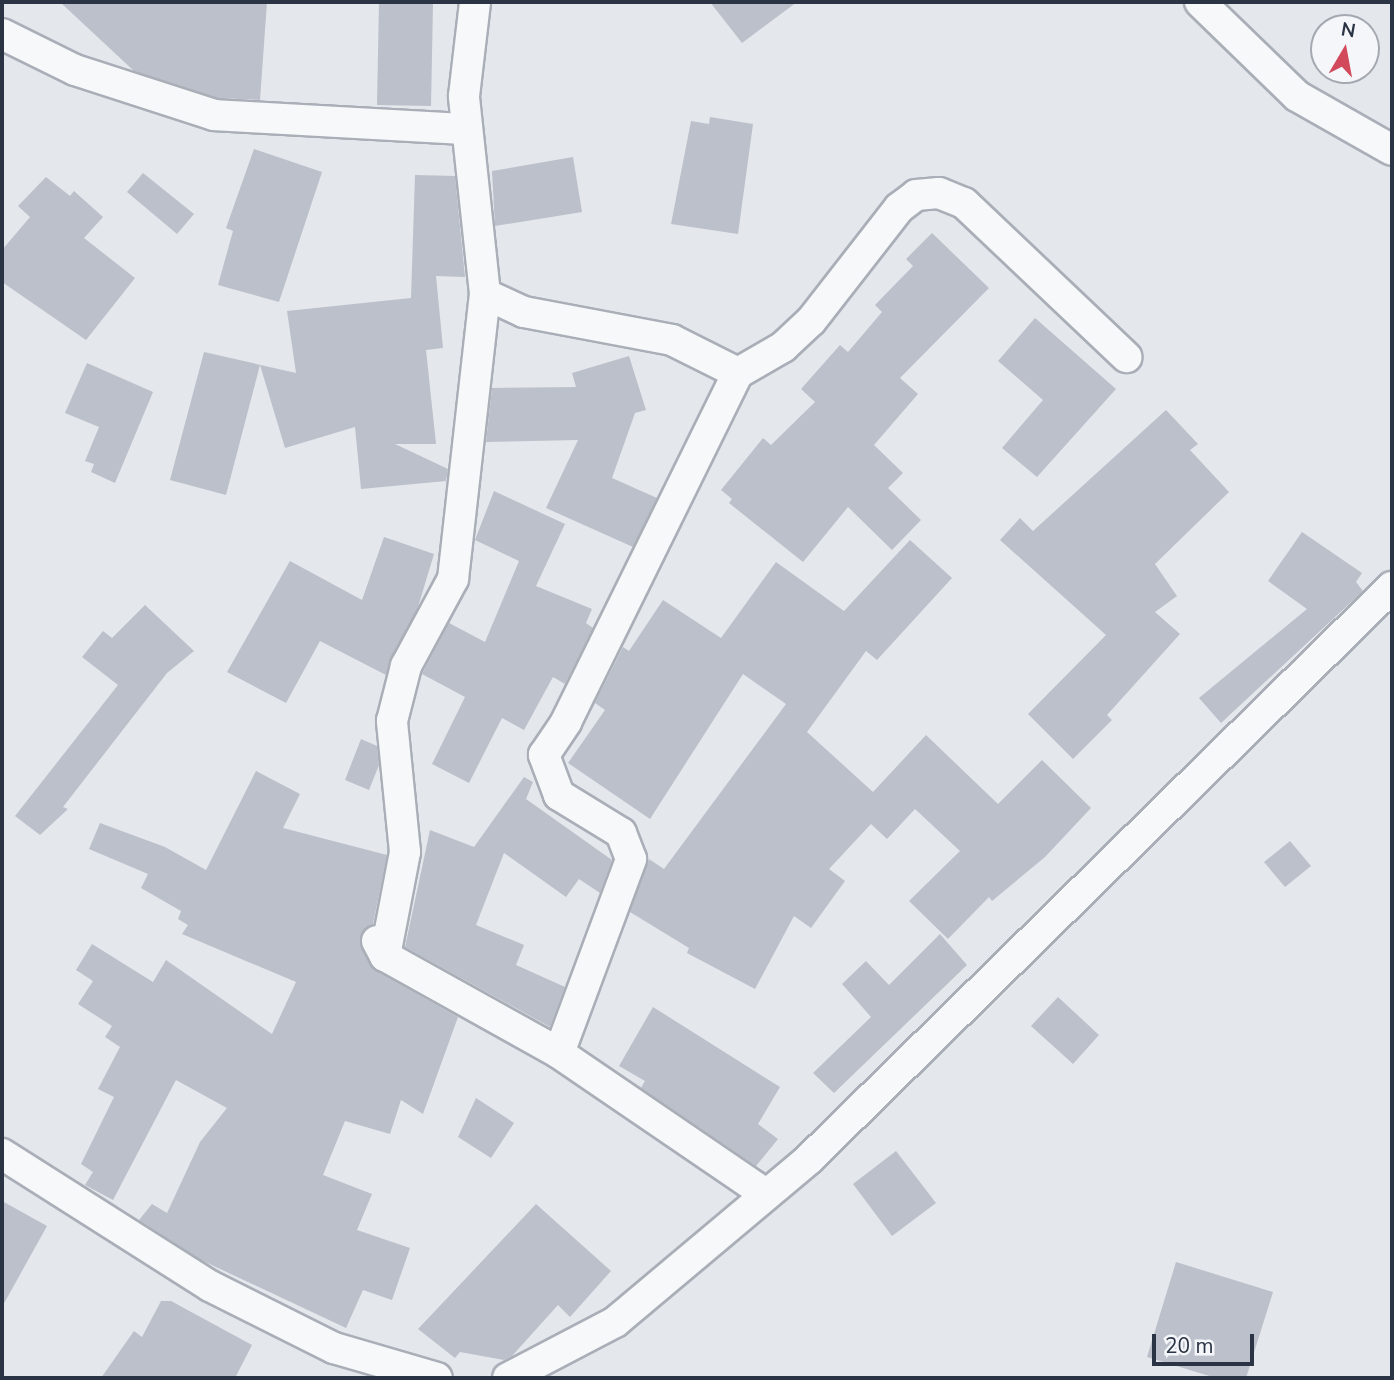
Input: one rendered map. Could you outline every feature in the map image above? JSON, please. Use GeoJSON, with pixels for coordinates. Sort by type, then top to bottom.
{"type":"FeatureCollection","features":[{"type":"Feature","properties":{"kind":"street"},"geometry":{"type":"LineString","coordinates":[[385,956],[405,852],[392,721],[405,666],[453,579],[485,294],[464,96],[475,2]]}},
{"type":"Feature","properties":{"kind":"street"},"geometry":{"type":"LineString","coordinates":[[1200,2],[1297,96],[1392,150]]}},
{"type":"Feature","properties":{"kind":"street"},"geometry":{"type":"LineString","coordinates":[[2,34],[75,70],[214,115],[467,129]]}},
{"type":"Feature","properties":{"kind":"street"},"geometry":{"type":"LineString","coordinates":[[558,1053],[631,859],[621,833],[559,795],[544,755],[566,722],[738,373],[783,346],[811,321],[899,208],[916,195],[939,193],[964,203],[1126,357]]}},
{"type":"Feature","properties":{"kind":"street"},"geometry":{"type":"LineString","coordinates":[[485,294],[524,312],[672,340],[738,373]]}},
{"type":"Feature","properties":{"kind":"street"},"geometry":{"type":"LineString","coordinates":[[508,1378],[615,1322],[766,1194],[1050,927],[1336,637],[1392,587]]}},
{"type":"Feature","properties":{"kind":"street"},"geometry":{"type":"LineString","coordinates":[[374,927],[377,948],[385,956],[558,1053],[766,1194]]}},
{"type":"Feature","properties":{"kind":"street"},"geometry":{"type":"LineString","coordinates":[[2,1154],[210,1286],[334,1348],[437,1378]]}},
{"type":"Feature","properties":{"kind":"building"},"geometry":{"type":"Polygon","coordinates":[[[60,2],[267,2],[260,100],[217,98],[134,71],[60,2]]]}},
{"type":"Feature","properties":{"kind":"building"},"geometry":{"type":"Polygon","coordinates":[[[379,2],[433,2],[431,106],[377,105],[379,2]]]}},
{"type":"Feature","properties":{"kind":"building"},"geometry":{"type":"Polygon","coordinates":[[[710,2],[797,2],[742,43],[710,2]]]}},
{"type":"Feature","properties":{"kind":"building"},"geometry":{"type":"Polygon","coordinates":[[[710,117],[753,124],[738,234],[671,224],[691,121],[709,124],[710,117]]]}},
{"type":"Feature","properties":{"kind":"building"},"geometry":{"type":"Polygon","coordinates":[[[254,149],[322,172],[279,302],[218,285],[233,231],[226,228],[254,149]]]}},
{"type":"Feature","properties":{"kind":"building"},"geometry":{"type":"Polygon","coordinates":[[[573,157],[582,212],[495,226],[492,171],[573,157]]]}},
{"type":"Feature","properties":{"kind":"building"},"geometry":{"type":"Polygon","coordinates":[[[143,173],[194,214],[177,234],[127,192],[143,173]]]}},
{"type":"Feature","properties":{"kind":"building"},"geometry":{"type":"Polygon","coordinates":[[[415,175],[455,176],[465,277],[436,276],[443,348],[426,350],[436,444],[395,444],[448,469],[446,481],[361,489],[355,427],[285,448],[260,365],[226,495],[170,480],[204,352],[296,373],[287,311],[411,298],[415,175]]]}},
{"type":"Feature","properties":{"kind":"building"},"geometry":{"type":"Polygon","coordinates":[[[46,177],[70,196],[74,191],[103,217],[84,238],[135,278],[86,340],[2,282],[2,250],[30,217],[18,206],[46,177]]]}},
{"type":"Feature","properties":{"kind":"building"},"geometry":{"type":"Polygon","coordinates":[[[932,233],[989,288],[900,378],[918,394],[874,445],[903,473],[888,488],[921,520],[892,550],[848,507],[803,562],[729,503],[732,499],[721,490],[763,438],[771,445],[815,402],[801,389],[840,345],[848,352],[882,312],[875,305],[913,266],[906,259],[932,233]]]}},
{"type":"Feature","properties":{"kind":"building"},"geometry":{"type":"Polygon","coordinates":[[[1035,318],[1116,389],[1037,477],[1002,448],[1043,400],[998,361],[1035,318]]]}},
{"type":"Feature","properties":{"kind":"building"},"geometry":{"type":"Polygon","coordinates":[[[629,356],[646,410],[635,413],[612,478],[657,498],[633,547],[546,508],[578,440],[486,442],[492,388],[576,387],[572,373],[629,356]]]}},
{"type":"Feature","properties":{"kind":"building"},"geometry":{"type":"Polygon","coordinates":[[[87,363],[153,392],[115,483],[91,472],[94,464],[85,461],[99,427],[65,413],[87,363]]]}},
{"type":"Feature","properties":{"kind":"building"},"geometry":{"type":"Polygon","coordinates":[[[1166,410],[1198,444],[1190,450],[1229,492],[1155,564],[1177,596],[1155,612],[1180,634],[1107,715],[1112,720],[1073,759],[1028,714],[1106,635],[1000,540],[1020,518],[1033,531],[1166,410]]]}},
{"type":"Feature","properties":{"kind":"building"},"geometry":{"type":"Polygon","coordinates":[[[494,491],[565,524],[536,586],[592,609],[586,623],[593,628],[565,684],[553,677],[524,730],[502,718],[469,783],[432,764],[465,697],[422,674],[449,623],[485,642],[519,561],[475,540],[494,491]]]}},
{"type":"Feature","properties":{"kind":"building"},"geometry":{"type":"Polygon","coordinates":[[[1302,532],[1362,573],[1356,582],[1363,591],[1221,723],[1199,698],[1307,609],[1268,581],[1302,532]]]}},
{"type":"Feature","properties":{"kind":"building"},"geometry":{"type":"Polygon","coordinates":[[[384,537],[434,554],[418,607],[386,675],[320,641],[286,703],[227,672],[290,561],[362,600],[384,537]]]}},
{"type":"Feature","properties":{"kind":"building"},"geometry":{"type":"Polygon","coordinates":[[[910,540],[952,578],[877,660],[866,651],[807,732],[873,792],[926,735],[998,804],[1042,760],[1091,808],[1045,857],[992,901],[989,897],[948,939],[909,901],[960,851],[915,809],[887,839],[871,824],[829,869],[845,881],[811,928],[794,916],[755,989],[687,953],[689,948],[630,912],[649,859],[664,869],[786,704],[743,674],[650,819],[568,763],[605,710],[595,703],[623,647],[629,651],[663,600],[721,638],[776,562],[844,611],[910,540]]]}},
{"type":"Feature","properties":{"kind":"building"},"geometry":{"type":"Polygon","coordinates":[[[145,605],[194,651],[167,673],[63,807],[68,809],[40,835],[15,816],[118,685],[82,657],[103,631],[112,638],[145,605]]]}},
{"type":"Feature","properties":{"kind":"building"},"geometry":{"type":"Polygon","coordinates":[[[361,739],[377,746],[379,765],[369,790],[345,780],[361,739]]]}},
{"type":"Feature","properties":{"kind":"building"},"geometry":{"type":"Polygon","coordinates":[[[256,771],[300,794],[283,828],[387,855],[373,924],[362,932],[362,949],[376,971],[458,1017],[423,1114],[401,1100],[390,1134],[345,1121],[323,1175],[372,1194],[357,1230],[410,1248],[392,1300],[363,1290],[346,1328],[201,1260],[139,1220],[152,1204],[167,1213],[200,1142],[227,1108],[176,1080],[113,1200],[85,1185],[93,1172],[81,1164],[114,1097],[98,1089],[120,1047],[105,1037],[112,1026],[78,1004],[93,981],[76,970],[92,944],[153,982],[166,960],[272,1034],[296,982],[182,934],[188,925],[178,919],[181,911],[141,888],[148,874],[89,849],[100,823],[165,847],[206,870],[256,771]]]}},
{"type":"Feature","properties":{"kind":"building"},"geometry":{"type":"Polygon","coordinates":[[[524,777],[533,782],[526,799],[612,860],[600,893],[579,879],[566,897],[504,853],[476,925],[524,945],[516,965],[565,987],[550,1027],[405,947],[430,830],[474,847],[524,777]]]}},
{"type":"Feature","properties":{"kind":"building"},"geometry":{"type":"Polygon","coordinates":[[[1290,841],[1311,866],[1285,887],[1264,862],[1290,841]]]}},
{"type":"Feature","properties":{"kind":"building"},"geometry":{"type":"Polygon","coordinates":[[[940,934],[967,965],[834,1093],[813,1073],[871,1017],[842,984],[866,961],[889,985],[940,934]]]}},
{"type":"Feature","properties":{"kind":"building"},"geometry":{"type":"Polygon","coordinates":[[[1058,997],[1099,1035],[1073,1064],[1031,1026],[1058,997]]]}},
{"type":"Feature","properties":{"kind":"building"},"geometry":{"type":"Polygon","coordinates":[[[653,1007],[780,1087],[758,1124],[778,1139],[756,1166],[641,1088],[645,1081],[619,1066],[653,1007]]]}},
{"type":"Feature","properties":{"kind":"building"},"geometry":{"type":"Polygon","coordinates":[[[476,1098],[514,1123],[491,1158],[458,1137],[476,1098]]]}},
{"type":"Feature","properties":{"kind":"building"},"geometry":{"type":"Polygon","coordinates":[[[896,1151],[936,1203],[892,1236],[853,1184],[896,1151]]]}},
{"type":"Feature","properties":{"kind":"building"},"geometry":{"type":"Polygon","coordinates":[[[2,1201],[47,1226],[2,1307],[2,1201]]]}},
{"type":"Feature","properties":{"kind":"building"},"geometry":{"type":"Polygon","coordinates":[[[536,1204],[611,1271],[570,1317],[558,1305],[512,1356],[504,1360],[460,1352],[455,1358],[418,1329],[536,1204]]]}},
{"type":"Feature","properties":{"kind":"building"},"geometry":{"type":"Polygon","coordinates":[[[1176,1262],[1273,1292],[1246,1378],[1216,1378],[1147,1357],[1176,1262]]]}},
{"type":"Feature","properties":{"kind":"building"},"geometry":{"type":"Polygon","coordinates":[[[161,1301],[171,1301],[252,1345],[235,1378],[101,1378],[134,1331],[142,1337],[161,1301]]]}}]}
